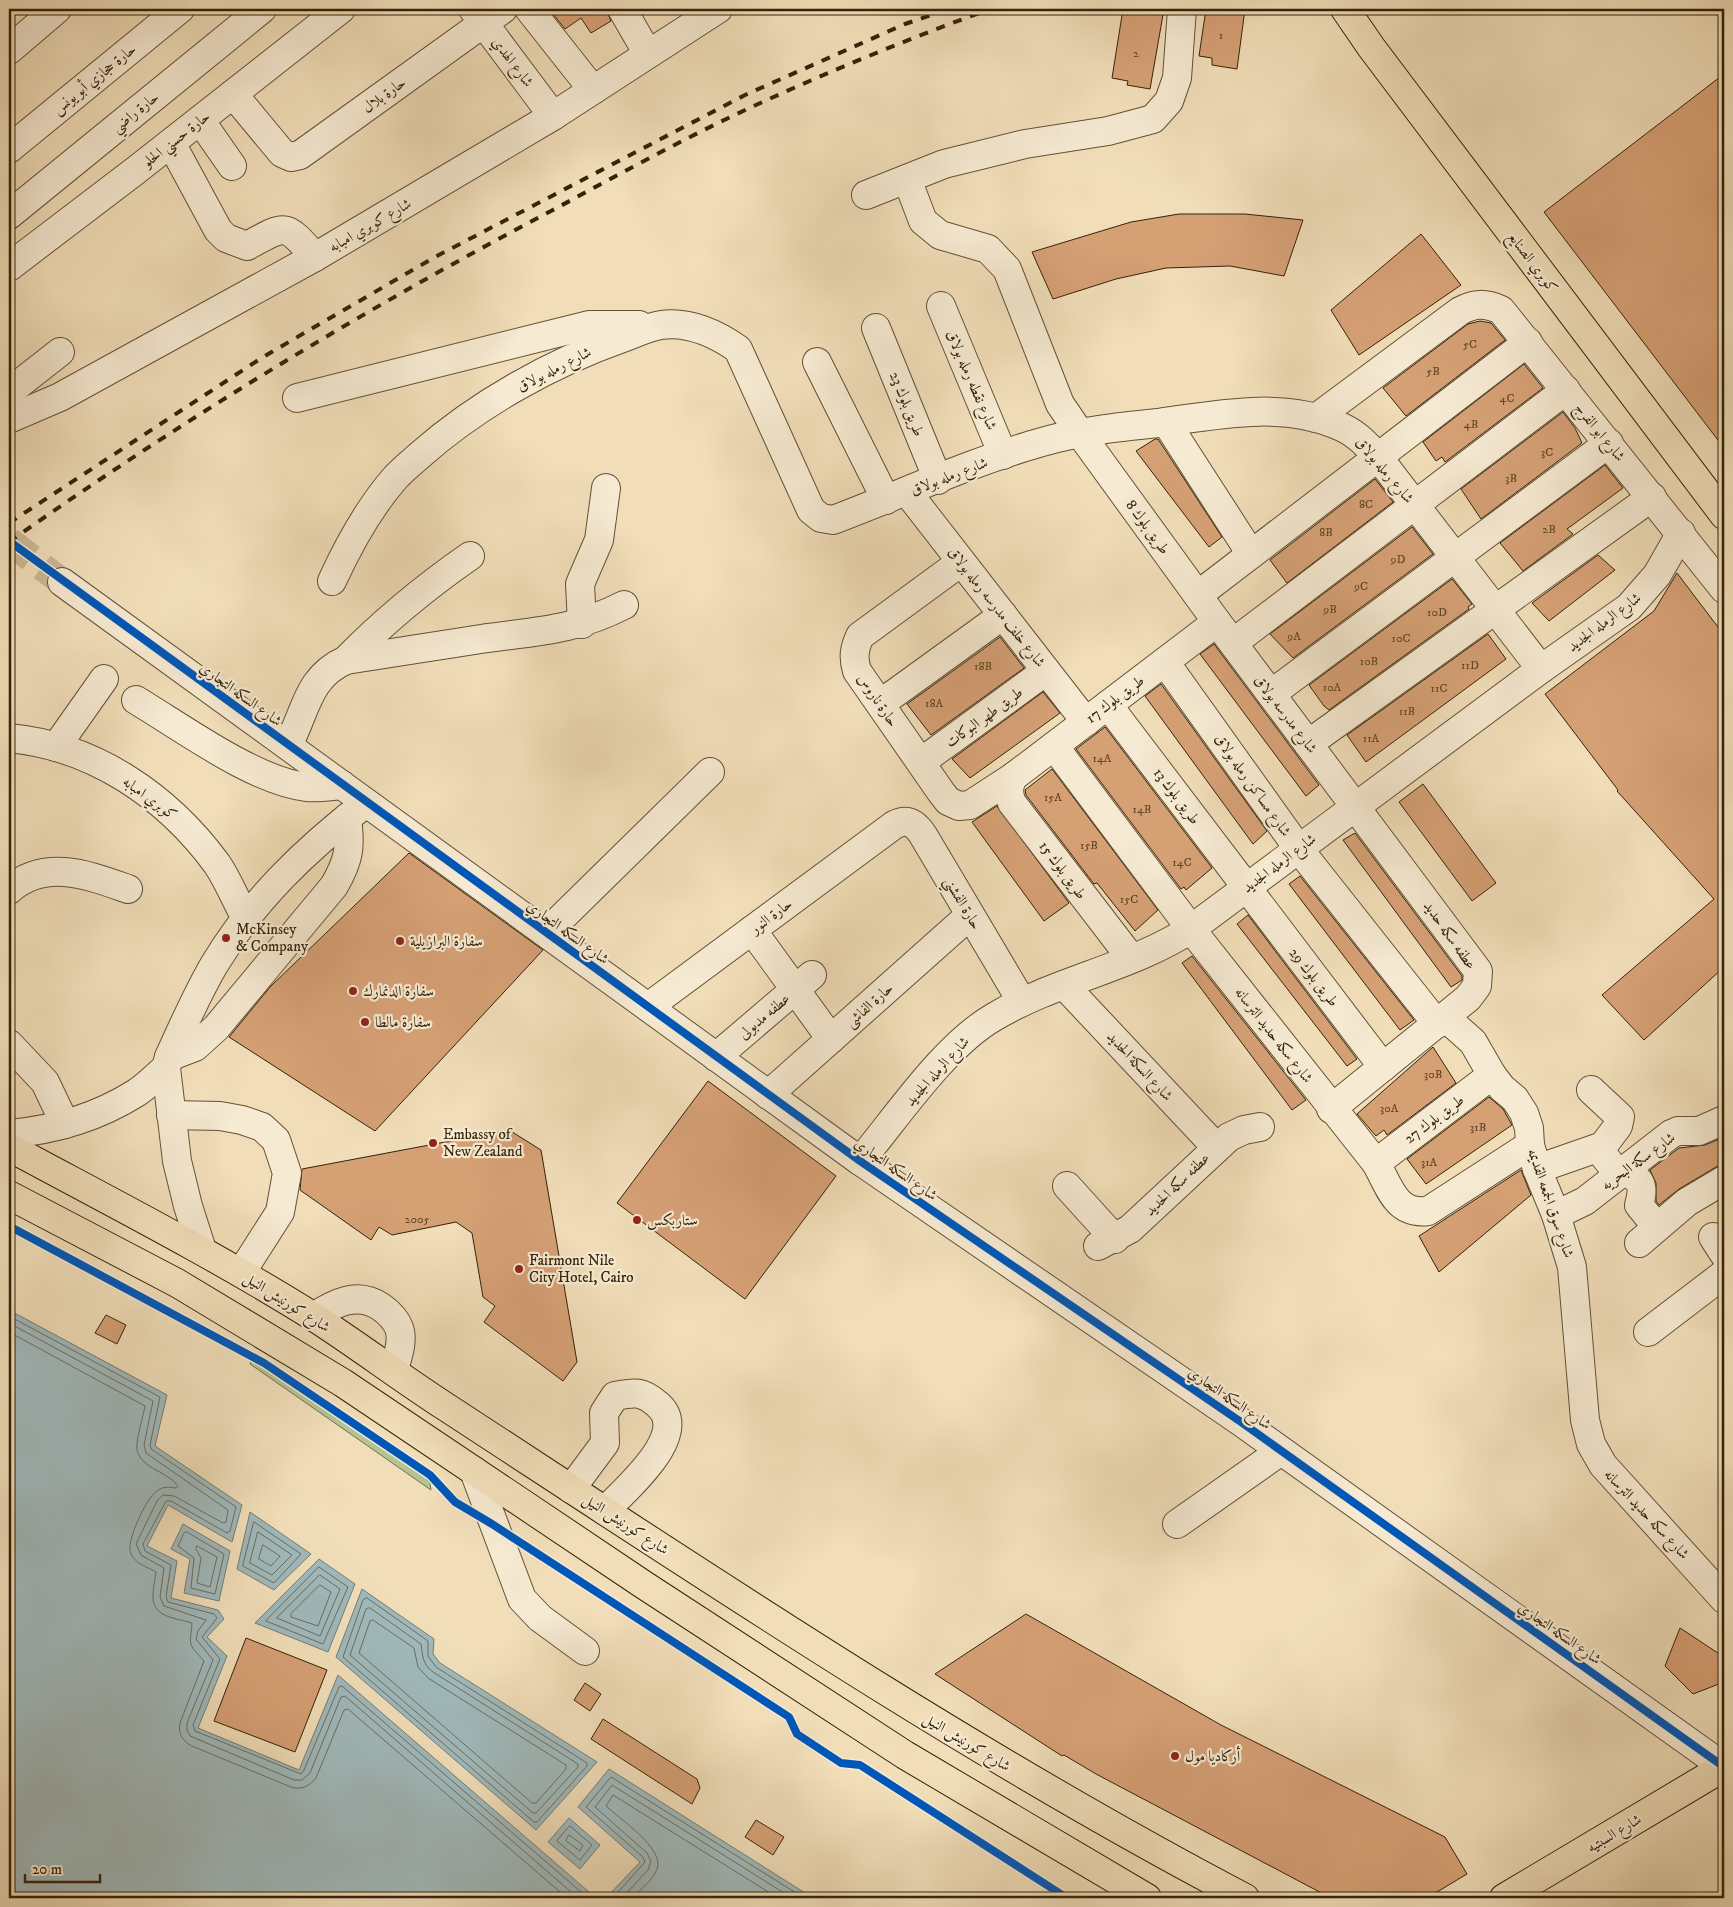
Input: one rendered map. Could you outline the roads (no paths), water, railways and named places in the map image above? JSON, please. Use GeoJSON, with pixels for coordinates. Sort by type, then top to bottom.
{"type":"FeatureCollection","features":[{"type":"Feature","properties":{"kind":"main road","name":"كوبري الصنايع"},"geometry":{"type":"LineString","coordinates":[[1345,9],[1370,47],[1724,515]]}},
{"type":"Feature","properties":{"kind":"main road","name":"شارع كورنيش النيل"},"geometry":{"type":"LineString","coordinates":[[9,1147],[202,1250],[241,1273],[313,1317],[571,1489],[932,1721],[1143,1844],[1244,1898]]}},
{"type":"Feature","properties":{"kind":"main road"},"geometry":{"type":"LineString","coordinates":[[9,1194],[177,1284],[343,1383],[905,1755],[1147,1898]]}},
{"type":"Feature","properties":{"kind":"main road","name":"شارع السبتيه"},"geometry":{"type":"LineString","coordinates":[[1508,1897],[1724,1767]]}},
{"type":"Feature","properties":{"kind":"street"},"geometry":{"type":"LineString","coordinates":[[10,45],[56,9]]}},
{"type":"Feature","properties":{"kind":"street","name":"حارة حجازي أبو يونس"},"geometry":{"type":"LineString","coordinates":[[9,150],[180,9]]}},
{"type":"Feature","properties":{"kind":"street","name":"حارة راضي"},"geometry":{"type":"LineString","coordinates":[[9,215],[262,9]]}},
{"type":"Feature","properties":{"kind":"street","name":"حارة حسني الحلو"},"geometry":{"type":"LineString","coordinates":[[9,267],[341,9]]}},
{"type":"Feature","properties":{"kind":"street"},"geometry":{"type":"LineString","coordinates":[[529,9],[593,90]]}},
{"type":"Feature","properties":{"kind":"street"},"geometry":{"type":"LineString","coordinates":[[622,9],[648,54]]}},
{"type":"Feature","properties":{"kind":"street","name":"شارع كوبري امبابه"},"geometry":{"type":"LineString","coordinates":[[9,419],[87,383],[315,257],[553,116],[718,9]]}},
{"type":"Feature","properties":{"kind":"street"},"geometry":{"type":"LineString","coordinates":[[866,195],[944,164],[1025,144],[1108,131],[1153,119],[1169,101],[1177,78],[1182,9]]}},
{"type":"Feature","properties":{"kind":"street","name":"حارة بلال"},"geometry":{"type":"LineString","coordinates":[[233,94],[282,153],[291,157],[300,155],[486,13]]}},
{"type":"Feature","properties":{"kind":"street","name":"شارع الهدي"},"geometry":{"type":"LineString","coordinates":[[486,13],[553,116]]}},
{"type":"Feature","properties":{"kind":"street"},"geometry":{"type":"LineString","coordinates":[[200,120],[232,166]]}},
{"type":"Feature","properties":{"kind":"street"},"geometry":{"type":"LineString","coordinates":[[171,143],[218,230],[226,238],[247,246],[275,230],[284,230],[294,233],[315,257]]}},
{"type":"Feature","properties":{"kind":"street","name":"طريق بلوك 8"},"geometry":{"type":"LineString","coordinates":[[907,179],[923,221],[940,235],[964,240],[988,249],[1008,269],[1060,404],[1225,632]]}},
{"type":"Feature","properties":{"kind":"street","name":"شارع ابو الفرج"},"geometry":{"type":"LineString","coordinates":[[1316,418],[1460,310],[1473,304],[1488,305],[1501,310],[1724,589]]}},
{"type":"Feature","properties":{"kind":"street","name":"شارع نقطه رمله بولاق"},"geometry":{"type":"LineString","coordinates":[[941,306],[1003,455]]}},
{"type":"Feature","properties":{"kind":"street"},"geometry":{"type":"LineString","coordinates":[[297,398],[589,325],[660,325]]}},
{"type":"Feature","properties":{"kind":"street","name":"شارع رمله بولاق"},"geometry":{"type":"LineString","coordinates":[[332,581],[353,537],[370,509],[396,477],[439,438],[486,405],[598,347],[660,325],[681,325],[702,329],[721,337],[738,349],[811,510],[820,518],[833,520],[1003,455],[1079,432],[1251,413],[1284,412],[1316,418],[1356,434],[1378,457],[1541,669]]}},
{"type":"Feature","properties":{"kind":"street","name":"طريق بلوك 23"},"geometry":{"type":"LineString","coordinates":[[876,328],[938,480]]}},
{"type":"Feature","properties":{"kind":"street"},"geometry":{"type":"LineString","coordinates":[[1198,595],[1528,342]]}},
{"type":"Feature","properties":{"kind":"street"},"geometry":{"type":"LineString","coordinates":[[9,392],[60,352]]}},
{"type":"Feature","properties":{"kind":"street","name":"شارع خلف مدرسه رمله بولاق"},"geometry":{"type":"LineString","coordinates":[[817,362],[897,497],[961,562],[1086,722]]}},
{"type":"Feature","properties":{"kind":"street","name":"طريق بلوك 17"},"geometry":{"type":"LineString","coordinates":[[1013,777],[1165,662],[1225,632],[1414,505],[1566,390]]}},
{"type":"Feature","properties":{"kind":"street"},"geometry":{"type":"LineString","coordinates":[[1166,422],[1251,554]]}},
{"type":"Feature","properties":{"kind":"street"},"geometry":{"type":"LineString","coordinates":[[1271,694],[1609,443]]}},
{"type":"Feature","properties":{"kind":"street"},"geometry":{"type":"LineString","coordinates":[[582,624],[580,584],[599,540],[606,488]]}},
{"type":"Feature","properties":{"kind":"street"},"geometry":{"type":"LineString","coordinates":[[1308,744],[1652,498]]}},
{"type":"Feature","properties":{"kind":"street","name":"شارع الرمله الجديد"},"geometry":{"type":"LineString","coordinates":[[860,1161],[943,1060],[966,1037],[993,1017],[1022,1002],[1172,941],[1191,928],[1541,669],[1629,607],[1657,575],[1681,533]]}},
{"type":"Feature","properties":{"kind":"street"},"geometry":{"type":"LineString","coordinates":[[346,660],[391,616],[426,587],[470,556]]}},
{"type":"Feature","properties":{"kind":"street","name":"حارة ناروس"},"geometry":{"type":"LineString","coordinates":[[961,562],[860,636],[855,647],[854,660],[857,671],[948,801],[959,806],[970,805],[1013,777]]}},
{"type":"Feature","properties":{"kind":"street","name":"شارع السكه التجاري"},"geometry":{"type":"LineString","coordinates":[[62,582],[342,786],[356,810],[546,933],[860,1161],[1281,1451],[1724,1767]]}},
{"type":"Feature","properties":{"kind":"street"},"geometry":{"type":"LineString","coordinates":[[288,745],[318,679],[331,667],[346,660],[513,635],[548,632],[582,624],[624,605]]}},
{"type":"Feature","properties":{"kind":"street"},"geometry":{"type":"LineString","coordinates":[[880,704],[1003,615]]}},
{"type":"Feature","properties":{"kind":"street","name":"شارع مدرسه بولاق"},"geometry":{"type":"LineString","coordinates":[[1225,632],[1354,807]]}},
{"type":"Feature","properties":{"kind":"street","name":"شارع مساكن رمله بولاق"},"geometry":{"type":"LineString","coordinates":[[1165,662],[1298,848],[1441,1020]]}},
{"type":"Feature","properties":{"kind":"street","name":"طريق طهر البوكات"},"geometry":{"type":"LineString","coordinates":[[921,762],[1046,671]]}},
{"type":"Feature","properties":{"kind":"street"},"geometry":{"type":"LineString","coordinates":[[56,748],[104,679]]}},
{"type":"Feature","properties":{"kind":"street"},"geometry":{"type":"LineString","coordinates":[[136,700],[247,766],[276,780],[308,787],[342,786]]}},
{"type":"Feature","properties":{"kind":"street","name":"طريق بلوك 13"},"geometry":{"type":"LineString","coordinates":[[1108,705],[1245,887]]}},
{"type":"Feature","properties":{"kind":"street","name":"كوبري امبابه"},"geometry":{"type":"LineString","coordinates":[[9,738],[56,748],[86,757],[137,784],[182,821],[218,866],[246,918]]}},
{"type":"Feature","properties":{"kind":"street","name":"شارع سكه حديد الترسانه"},"geometry":{"type":"LineString","coordinates":[[1054,746],[1191,928],[1331,1109],[1376,1163],[1401,1206],[1414,1213],[1428,1211],[1534,1157],[1602,1146]]}},
{"type":"Feature","properties":{"kind":"street"},"geometry":{"type":"LineString","coordinates":[[546,933],[710,772]]}},
{"type":"Feature","properties":{"kind":"street","name":"طريق بلوك 15"},"geometry":{"type":"LineString","coordinates":[[1013,777],[1009,785],[1012,803],[1131,958]]}},
{"type":"Feature","properties":{"kind":"street","name":"عطفه سكه حديد"},"geometry":{"type":"LineString","coordinates":[[1331,1109],[1468,998],[1477,986],[1478,971],[1354,807]]}},
{"type":"Feature","properties":{"kind":"street"},"geometry":{"type":"LineString","coordinates":[[202,1250],[188,1206],[177,1161],[167,1063],[214,966],[246,918],[281,876],[320,839],[356,810]]}},
{"type":"Feature","properties":{"kind":"street"},"geometry":{"type":"LineString","coordinates":[[9,1134],[64,1124],[102,1111],[137,1092],[167,1063],[195,1047],[216,1028],[334,886],[347,864],[356,810]]}},
{"type":"Feature","properties":{"kind":"street","name":"حارة الفشني"},"geometry":{"type":"LineString","coordinates":[[894,825],[907,821],[919,829],[1022,1002]]}},
{"type":"Feature","properties":{"kind":"street","name":"حارة النور"},"geometry":{"type":"LineString","coordinates":[[648,1007],[894,825]]}},
{"type":"Feature","properties":{"kind":"street"},"geometry":{"type":"LineString","coordinates":[[9,890],[19,881],[55,870],[87,875],[128,889]]}},
{"type":"Feature","properties":{"kind":"street","name":"طريق بلوك 29"},"geometry":{"type":"LineString","coordinates":[[1245,887],[1383,1067]]}},
{"type":"Feature","properties":{"kind":"street","name":"حارة الفاشى"},"geometry":{"type":"LineString","coordinates":[[768,1095],[970,915]]}},
{"type":"Feature","properties":{"kind":"street"},"geometry":{"type":"LineString","coordinates":[[752,930],[803,982],[831,1039]]}},
{"type":"Feature","properties":{"kind":"street","name":"عطفه مدبولى"},"geometry":{"type":"LineString","coordinates":[[716,1057],[803,982]]}},
{"type":"Feature","properties":{"kind":"street","name":"شارع السكة الحديد"},"geometry":{"type":"LineString","coordinates":[[1064,985],[1216,1147]]}},
{"type":"Feature","properties":{"kind":"street","name":"شارع سوق الجمعه القديمه"},"geometry":{"type":"LineString","coordinates":[[1441,1020],[1473,1042],[1492,1075],[1502,1088],[1515,1099],[1524,1113],[1529,1128],[1534,1157],[1556,1215],[1572,1267],[1585,1420]]}},
{"type":"Feature","properties":{"kind":"street"},"geometry":{"type":"LineString","coordinates":[[9,1044],[45,1082],[64,1124]]}},
{"type":"Feature","properties":{"kind":"street","name":"طريق بلوك 27"},"geometry":{"type":"LineString","coordinates":[[1376,1163],[1492,1075]]}},
{"type":"Feature","properties":{"kind":"street"},"geometry":{"type":"LineString","coordinates":[[1591,1090],[1620,1116],[1618,1126],[1602,1146],[1604,1156],[1616,1171],[1636,1178],[1641,1184],[1643,1192],[1639,1205],[1647,1235],[1686,1202],[1724,1180]]}},
{"type":"Feature","properties":{"kind":"street"},"geometry":{"type":"LineString","coordinates":[[171,1115],[220,1116],[242,1120],[262,1127],[276,1140],[287,1173],[285,1193],[280,1212],[241,1273]]}},
{"type":"Feature","properties":{"kind":"street","name":"شارع سكة البحريه"},"geometry":{"type":"LineString","coordinates":[[1556,1215],[1585,1201],[1671,1134],[1678,1131],[1699,1131],[1724,1120]]}},
{"type":"Feature","properties":{"kind":"street","name":"عطفه سكه الحديد"},"geometry":{"type":"LineString","coordinates":[[1067,1186],[1106,1242],[1130,1229],[1229,1136],[1244,1130],[1260,1127]]}},
{"type":"Feature","properties":{"kind":"street"},"geometry":{"type":"LineString","coordinates":[[1648,1332],[1724,1274]]}},
{"type":"Feature","properties":{"kind":"street"},"geometry":{"type":"LineString","coordinates":[[313,1317],[333,1304],[354,1298],[371,1300],[388,1312],[399,1328],[400,1344],[394,1370]]}},
{"type":"Feature","properties":{"kind":"street"},"geometry":{"type":"LineString","coordinates":[[571,1489],[605,1443],[604,1413],[615,1396],[631,1392],[646,1394],[665,1410],[669,1425],[666,1440],[645,1467],[605,1511]]}},
{"type":"Feature","properties":{"kind":"street","name":"شارع سكه حديد الترسانه"},"geometry":{"type":"LineString","coordinates":[[1585,1420],[1591,1444],[1602,1465],[1723,1593]]}},
{"type":"Feature","properties":{"kind":"street"},"geometry":{"type":"LineString","coordinates":[[1177,1524],[1281,1451]]}},
{"type":"Feature","properties":{"kind":"street"},"geometry":{"type":"LineString","coordinates":[[474,1471],[522,1598],[540,1618],[584,1651]]}},
{"type":"Feature","properties":{"kind":"water"},"geometry":{"type":"Polygon","coordinates":[[[9,1310],[167,1395],[155,1446],[242,1505],[232,1542],[168,1505],[147,1546],[177,1561],[171,1598],[218,1610],[224,1619],[207,1637],[227,1656],[198,1728],[299,1770],[338,1675],[596,1898],[9,1898],[9,1310]]]}},
{"type":"Feature","properties":{"kind":"water"},"geometry":{"type":"Polygon","coordinates":[[[250,1512],[311,1554],[274,1590],[237,1569],[250,1512]]]}},
{"type":"Feature","properties":{"kind":"water"},"geometry":{"type":"Polygon","coordinates":[[[183,1524],[230,1551],[219,1601],[184,1593],[190,1559],[171,1549],[183,1524]]]}},
{"type":"Feature","properties":{"kind":"water"},"geometry":{"type":"Polygon","coordinates":[[[319,1559],[355,1584],[328,1652],[255,1623],[319,1559]]]}},
{"type":"Feature","properties":{"kind":"water"},"geometry":{"type":"Polygon","coordinates":[[[362,1589],[434,1639],[433,1654],[440,1663],[597,1762],[536,1830],[336,1657],[362,1589]]]}},
{"type":"Feature","properties":{"kind":"water"},"geometry":{"type":"Polygon","coordinates":[[[609,1769],[813,1898],[606,1898],[640,1862],[578,1807],[609,1769]]]}},
{"type":"Feature","properties":{"kind":"water"},"geometry":{"type":"Polygon","coordinates":[[[569,1818],[600,1845],[580,1869],[548,1842],[569,1818]]]}},
{"type":"Feature","properties":{"kind":"tunnel"},"geometry":{"type":"LineString","coordinates":[[9,541],[62,582]]}},
{"type":"Feature","properties":{"kind":"railway"},"geometry":{"type":"LineString","coordinates":[[9,523],[263,357],[435,257],[745,95],[905,24],[949,9]]}},
{"type":"Feature","properties":{"kind":"railway"},"geometry":{"type":"LineString","coordinates":[[9,542],[140,453],[274,368],[411,287],[652,156],[785,92],[901,43],[990,9]]}},
{"type":"Feature","properties":{"kind":"place","name":"McKinsey & Company"},"geometry":{"type":"Point","coordinates":[226,938]}},
{"type":"Feature","properties":{"kind":"place","name":"سفارة البرازيلية"},"geometry":{"type":"Point","coordinates":[400,941]}},
{"type":"Feature","properties":{"kind":"place","name":"سفارة الدنمارك"},"geometry":{"type":"Point","coordinates":[353,991]}},
{"type":"Feature","properties":{"kind":"place","name":"سفارة مالطا"},"geometry":{"type":"Point","coordinates":[365,1022]}},
{"type":"Feature","properties":{"kind":"place","name":"Embassy of New Zealand"},"geometry":{"type":"Point","coordinates":[433,1143]}},
{"type":"Feature","properties":{"kind":"place","name":"ستاربكس"},"geometry":{"type":"Point","coordinates":[637,1220]}},
{"type":"Feature","properties":{"kind":"place","name":"Fairmont Nile City Hotel, Cairo"},"geometry":{"type":"Point","coordinates":[519,1269]}},
{"type":"Feature","properties":{"kind":"place","name":"أركاديا مول"},"geometry":{"type":"Point","coordinates":[1175,1756]}}]}
